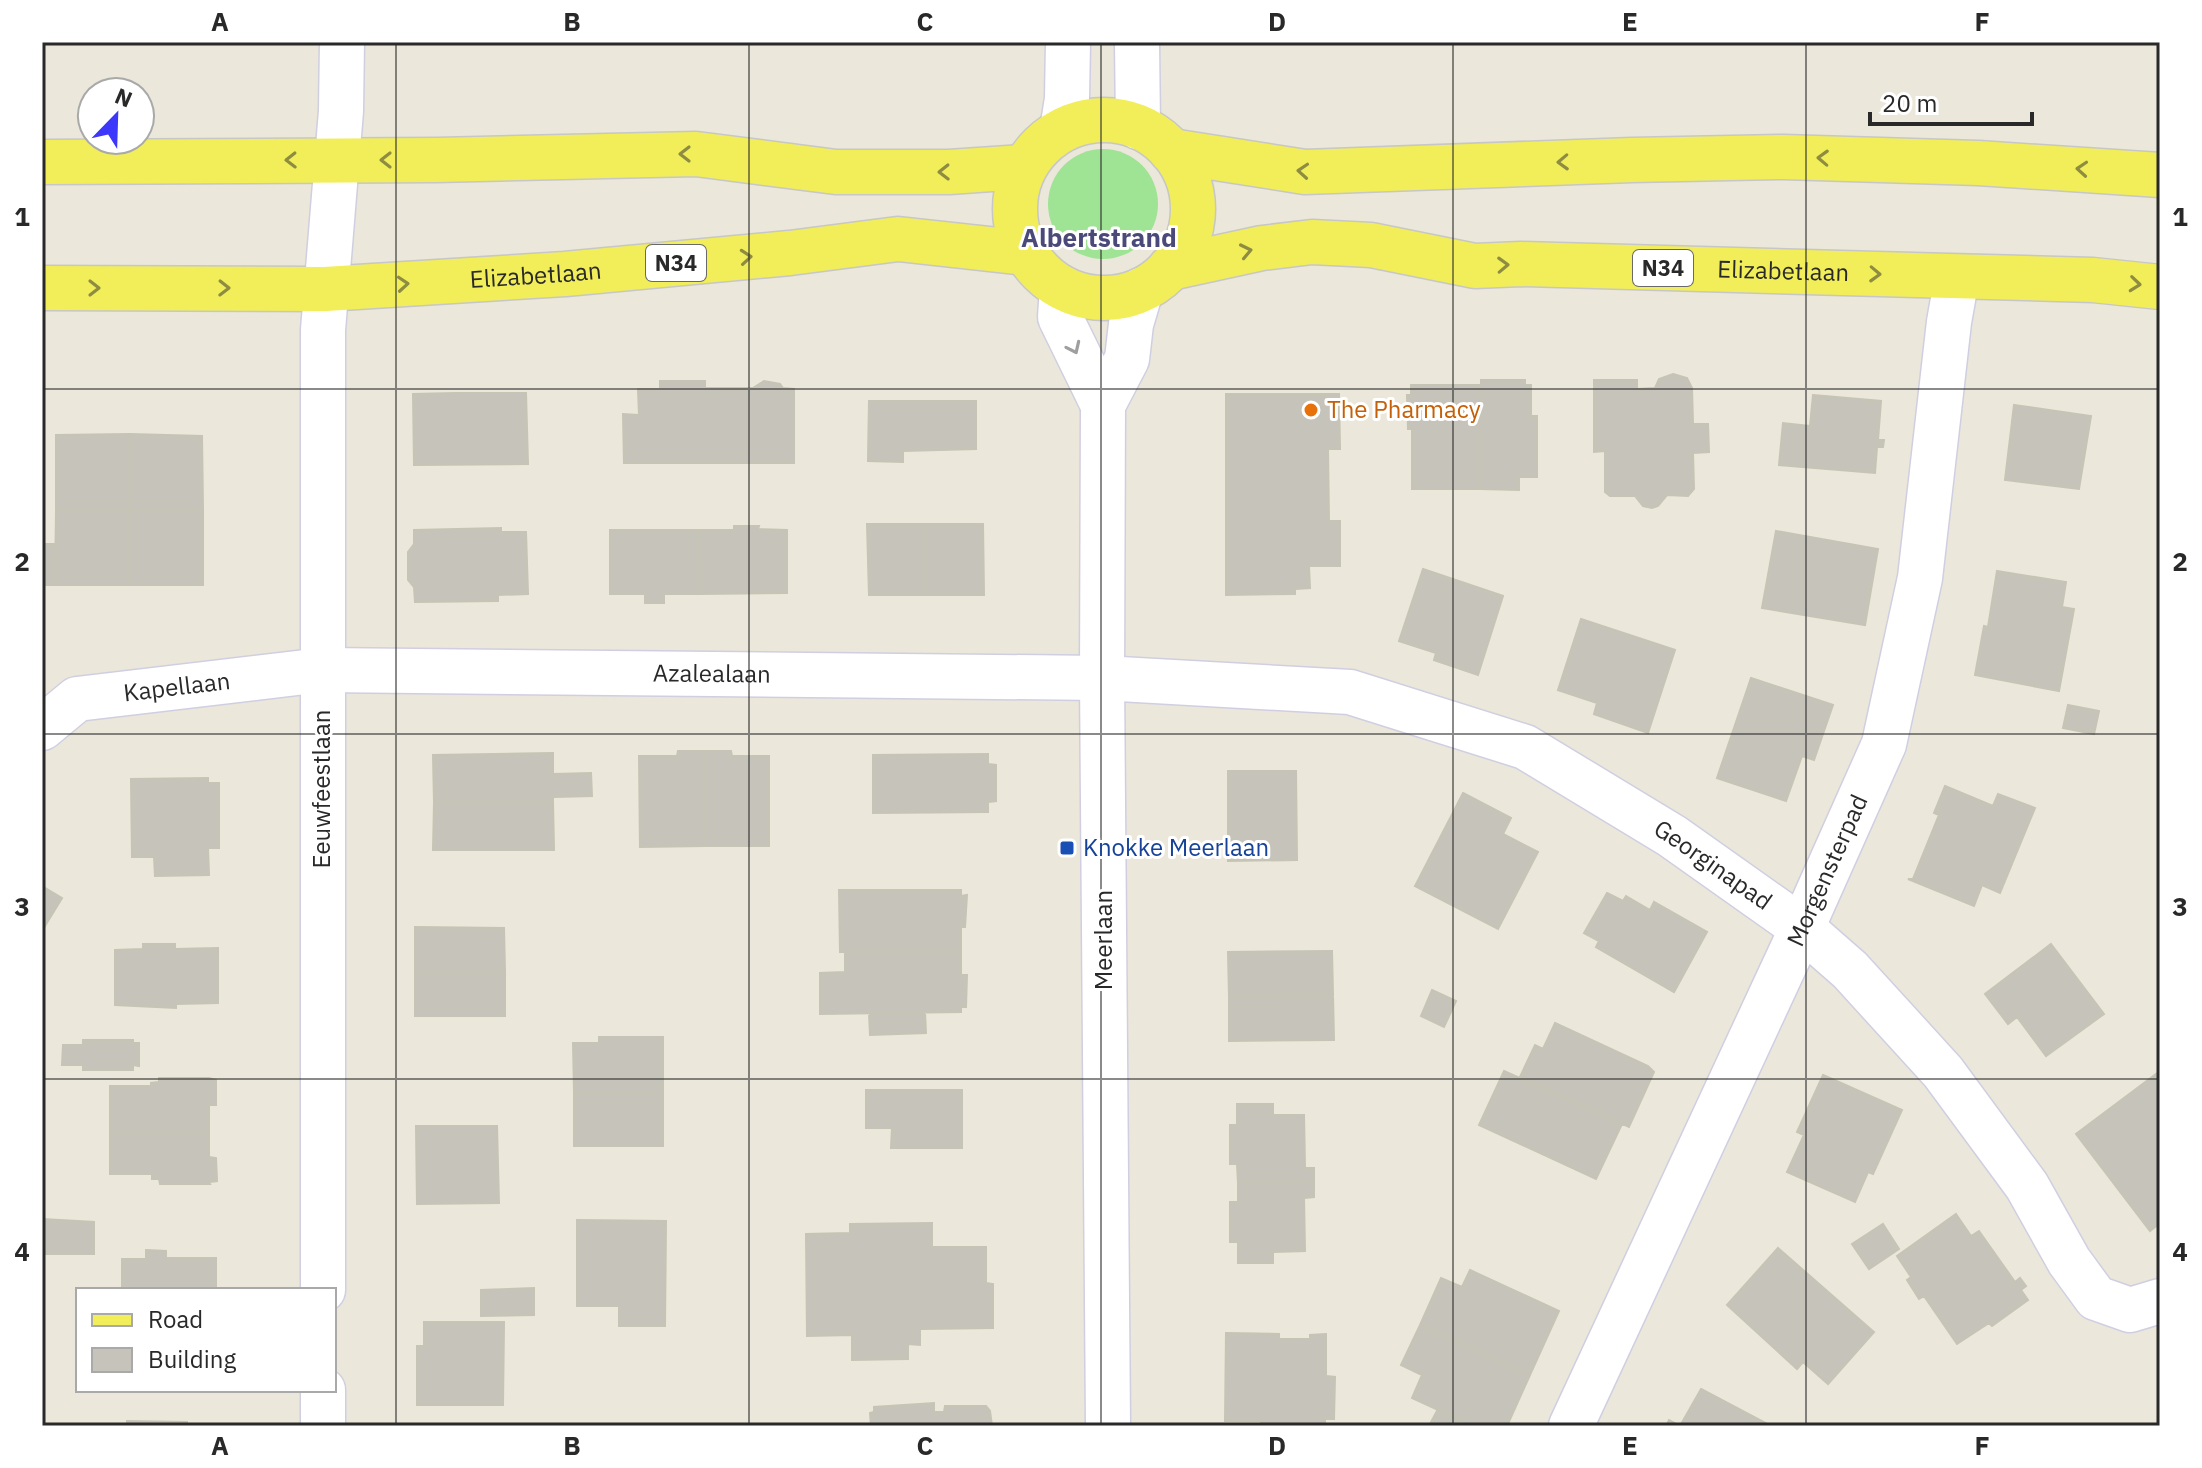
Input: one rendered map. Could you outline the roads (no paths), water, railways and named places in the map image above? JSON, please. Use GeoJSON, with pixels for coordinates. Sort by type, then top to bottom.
{"type":"FeatureCollection","features":[{"type":"Feature","properties":{"kind":"main road"},"geometry":{"type":"LineString","coordinates":[[42,162],[696,154],[836,172],[949,172],[1022,167],[1048,139],[1062,130],[1087,121],[1113,120],[1155,139],[1305,172],[1783,157],[1978,163],[2160,175]]}},
{"type":"Feature","properties":{"kind":"main road"},"geometry":{"type":"LineString","coordinates":[[1155,139],[1185,172],[1192,197],[1192,222],[1184,247],[1155,279]]}},
{"type":"Feature","properties":{"kind":"main road","name":"Elizabetlaan"},"geometry":{"type":"LineString","coordinates":[[1022,167],[1015,214],[1016,227],[1026,253],[1041,273],[1062,288],[1088,297],[1115,297],[1155,279],[1262,248],[1312,242],[1371,245],[1475,266],[1521,264],[2093,280],[2160,287]]}},
{"type":"Feature","properties":{"kind":"main road","name":"Elizabetlaan"},"geometry":{"type":"LineString","coordinates":[[42,288],[325,289],[565,274],[790,253],[898,239],[1026,253]]}},
{"type":"Feature","properties":{"kind":"street","name":"Eeuwfeestlaan"},"geometry":{"type":"LineString","coordinates":[[323,1288],[323,330],[341,111],[342,42]]}},
{"type":"Feature","properties":{"kind":"street"},"geometry":{"type":"LineString","coordinates":[[1062,130],[1067,99],[1068,42]]}},
{"type":"Feature","properties":{"kind":"street"},"geometry":{"type":"LineString","coordinates":[[1137,42],[1155,139]]}},
{"type":"Feature","properties":{"kind":"street","name":"Morgensterpad"},"geometry":{"type":"LineString","coordinates":[[1571,1426],[1884,744],[1920,578],[1949,322],[1957,277]]}},
{"type":"Feature","properties":{"kind":"street","name":"Meerlaan"},"geometry":{"type":"LineString","coordinates":[[1103,405],[1127,359],[1131,324],[1155,279]]}},
{"type":"Feature","properties":{"kind":"street","name":"Meerlaan"},"geometry":{"type":"LineString","coordinates":[[1062,288],[1060,317],[1103,405],[1108,1426]]}},
{"type":"Feature","properties":{"kind":"street","name":"Azalealaan"},"geometry":{"type":"LineString","coordinates":[[322,670],[1102,678]]}},
{"type":"Feature","properties":{"kind":"street","name":"Kapellaan"},"geometry":{"type":"LineString","coordinates":[[42,728],[77,699],[322,670]]}},
{"type":"Feature","properties":{"kind":"street","name":"Georginapad"},"geometry":{"type":"LineString","coordinates":[[1102,678],[1350,692],[1525,747],[1672,836],[1802,928],[1850,970],[1943,1072],[2027,1186],[2069,1261],[2096,1298],[2130,1310],[2160,1301]]}},
{"type":"Feature","properties":{"kind":"street"},"geometry":{"type":"LineString","coordinates":[[323,1392],[323,1426]]}},
{"type":"Feature","properties":{"kind":"place","name":"The Pharmacy"},"geometry":{"type":"Point","coordinates":[1311,410]}},
{"type":"Feature","properties":{"kind":"place","name":"Knokke Meerlaan"},"geometry":{"type":"Point","coordinates":[1067,848]}},
{"type":"Feature","properties":{"kind":"district","name":"Albertstrand"},"geometry":{"type":"Point","coordinates":[1099,238]}}]}
